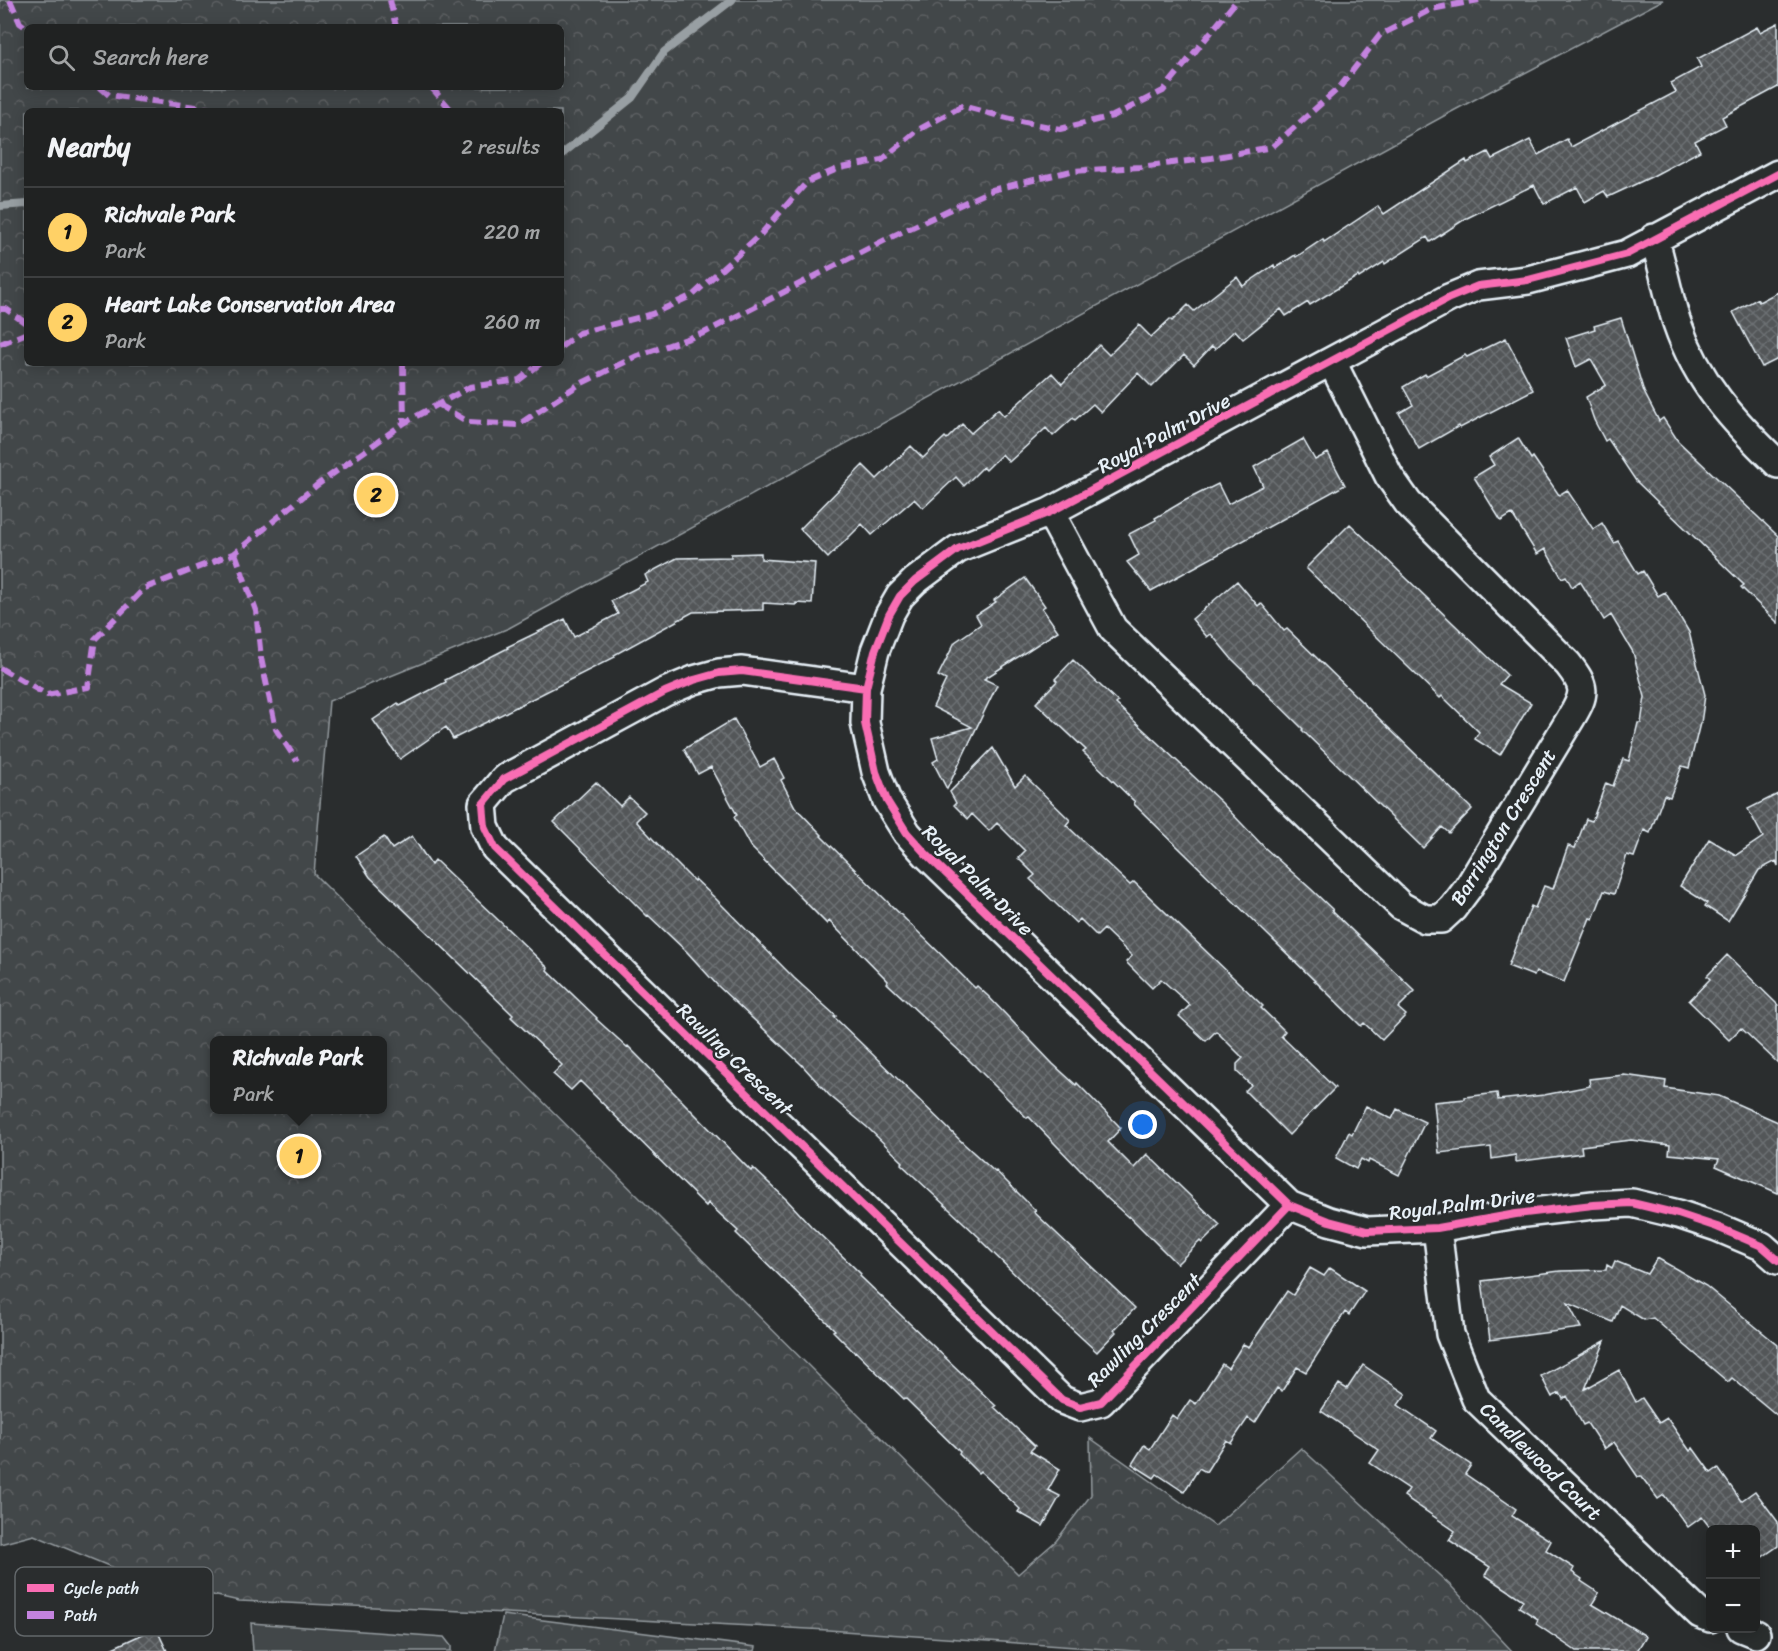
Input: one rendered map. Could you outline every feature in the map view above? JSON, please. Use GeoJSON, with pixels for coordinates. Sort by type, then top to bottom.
{"type":"FeatureCollection","features":[{"type":"Feature","properties":{"kind":"street","name":"Royal Palm Drive"},"geometry":{"type":"LineString","coordinates":[[1778,174],[1627,254],[1528,280],[1478,286],[1449,298],[1050,512],[958,549],[915,580],[900,596],[889,615],[875,651],[866,688],[866,723],[876,772],[887,801],[907,833],[1029,954],[1289,1204],[1329,1221],[1367,1231],[1437,1228],[1516,1214],[1632,1203],[1678,1214],[1717,1227],[1761,1246],[1778,1260]]}},
{"type":"Feature","properties":{"kind":"street"},"geometry":{"type":"LineString","coordinates":[[1654,238],[1677,321],[1690,355],[1713,395],[1747,434],[1778,464]]}},
{"type":"Feature","properties":{"kind":"street","name":"Barrington Crescent"},"geometry":{"type":"LineString","coordinates":[[1050,512],[1113,629],[1401,906],[1425,919],[1441,919],[1453,908],[1468,888],[1571,718],[1582,699],[1581,680],[1568,664],[1408,503],[1389,476],[1332,362]]}},
{"type":"Feature","properties":{"kind":"street","name":"Rawling Crescent"},"geometry":{"type":"LineString","coordinates":[[866,688],[742,670],[694,680],[665,692],[504,779],[483,804],[485,827],[495,848],[1062,1400],[1080,1407],[1101,1402],[1289,1204]]}},
{"type":"Feature","properties":{"kind":"street","name":"Candlewood Court"},"geometry":{"type":"LineString","coordinates":[[1437,1228],[1450,1334],[1476,1399],[1700,1614],[1706,1616]]}},
{"type":"Feature","properties":{"kind":"green space"},"geometry":{"type":"Polygon","coordinates":[[[0,0],[1663,0],[1453,111],[509,628],[329,701],[314,874],[1018,1574],[1056,1541],[1091,1495],[1090,1438],[1215,1526],[1301,1448],[1451,1586],[1512,1651],[1135,1651],[828,1630],[239,1601],[213,1595],[213,1567],[111,1567],[34,1535],[0,1544],[0,0]]]}},
{"type":"Feature","properties":{"kind":"green space"},"geometry":{"type":"Polygon","coordinates":[[[503,1615],[756,1647],[755,1651],[495,1651],[503,1615]]]}},
{"type":"Feature","properties":{"kind":"green space"},"geometry":{"type":"Polygon","coordinates":[[[251,1623],[444,1637],[451,1646],[451,1651],[253,1651],[251,1623]]]}},
{"type":"Feature","properties":{"kind":"building"},"geometry":{"type":"Polygon","coordinates":[[[1778,23],[1778,87],[1722,117],[1726,125],[1695,141],[1700,151],[1651,177],[1608,197],[1604,191],[1585,202],[1577,187],[1544,204],[1534,185],[1465,219],[1430,242],[1427,237],[1385,264],[1384,262],[1359,278],[1358,276],[1310,305],[1308,302],[1286,316],[1281,309],[1243,339],[1235,330],[1215,349],[1212,346],[1194,365],[1184,355],[1152,387],[1138,373],[1101,412],[1093,404],[1053,436],[1046,428],[1009,462],[1002,454],[986,470],[983,467],[964,486],[956,477],[923,508],[914,499],[872,535],[862,524],[828,558],[800,529],[863,465],[877,479],[911,446],[923,458],[962,424],[971,433],[998,409],[1004,416],[1052,373],[1062,384],[1099,345],[1109,355],[1139,325],[1151,337],[1188,305],[1194,311],[1237,277],[1243,286],[1274,265],[1275,268],[1295,255],[1296,257],[1323,239],[1324,242],[1378,206],[1384,214],[1466,160],[1467,163],[1488,152],[1492,159],[1530,140],[1538,155],[1567,139],[1571,147],[1676,92],[1671,83],[1701,67],[1697,59],[1757,27],[1760,32],[1778,23]]]}},
{"type":"Feature","properties":{"kind":"building"},"geometry":{"type":"Polygon","coordinates":[[[1778,292],[1778,359],[1762,367],[1733,312],[1757,299],[1759,302],[1778,292]]]}},
{"type":"Feature","properties":{"kind":"building"},"geometry":{"type":"Polygon","coordinates":[[[1621,318],[1644,392],[1659,421],[1663,418],[1678,441],[1778,536],[1778,623],[1741,587],[1744,585],[1636,481],[1608,439],[1605,441],[1594,420],[1586,397],[1606,385],[1591,359],[1576,367],[1566,338],[1621,318]]]}},
{"type":"Feature","properties":{"kind":"building"},"geometry":{"type":"Polygon","coordinates":[[[1506,338],[1533,390],[1460,428],[1459,426],[1419,449],[1399,413],[1413,405],[1403,387],[1425,374],[1426,376],[1465,355],[1467,357],[1506,338]]]}},
{"type":"Feature","properties":{"kind":"building"},"geometry":{"type":"Polygon","coordinates":[[[1518,438],[1559,495],[1567,490],[1593,529],[1602,523],[1614,543],[1618,541],[1638,574],[1643,571],[1658,596],[1665,592],[1689,632],[1705,695],[1701,723],[1689,768],[1682,766],[1670,797],[1664,795],[1650,833],[1644,830],[1634,857],[1627,855],[1614,894],[1604,891],[1593,919],[1590,918],[1564,982],[1536,972],[1534,976],[1508,966],[1531,906],[1535,908],[1544,886],[1553,889],[1568,846],[1575,848],[1586,819],[1592,821],[1606,783],[1613,786],[1623,759],[1629,761],[1638,723],[1641,723],[1645,697],[1633,652],[1611,615],[1604,620],[1580,581],[1572,587],[1566,576],[1562,578],[1545,549],[1537,554],[1512,514],[1501,521],[1474,477],[1494,465],[1489,457],[1518,438]]]}},
{"type":"Feature","properties":{"kind":"building"},"geometry":{"type":"Polygon","coordinates":[[[1303,439],[1315,460],[1328,453],[1345,485],[1151,591],[1127,562],[1139,555],[1129,534],[1156,520],[1155,518],[1184,501],[1218,484],[1228,504],[1263,486],[1254,467],[1303,439]]]}},
{"type":"Feature","properties":{"kind":"building"},"geometry":{"type":"Polygon","coordinates":[[[1350,524],[1507,675],[1499,684],[1531,703],[1500,755],[1475,739],[1479,732],[1442,696],[1440,698],[1306,568],[1350,524]]]}},
{"type":"Feature","properties":{"kind":"building"},"geometry":{"type":"Polygon","coordinates":[[[761,553],[761,559],[815,563],[812,604],[763,603],[763,610],[693,612],[614,655],[615,657],[453,739],[446,727],[400,759],[373,720],[398,703],[400,706],[507,647],[565,619],[574,637],[618,614],[611,601],[648,582],[645,575],[677,558],[731,557],[731,554],[761,553]]]}},
{"type":"Feature","properties":{"kind":"building"},"geometry":{"type":"Polygon","coordinates":[[[1025,578],[1045,606],[1042,608],[1058,631],[984,679],[997,685],[947,789],[933,762],[938,759],[932,738],[972,727],[933,707],[946,680],[938,676],[955,642],[981,624],[976,615],[1025,578]]]}},
{"type":"Feature","properties":{"kind":"building"},"geometry":{"type":"Polygon","coordinates":[[[1237,581],[1258,606],[1261,603],[1284,631],[1287,629],[1472,809],[1449,833],[1442,827],[1423,848],[1302,730],[1231,658],[1211,634],[1207,637],[1192,619],[1237,581]]]}},
{"type":"Feature","properties":{"kind":"building"},"geometry":{"type":"Polygon","coordinates":[[[1073,660],[1415,991],[1398,1008],[1406,1015],[1382,1040],[1364,1023],[1361,1026],[1134,804],[1135,802],[1083,752],[1086,750],[1036,703],[1073,660]]]}},
{"type":"Feature","properties":{"kind":"building"},"geometry":{"type":"Polygon","coordinates":[[[734,719],[760,767],[774,759],[784,778],[781,780],[795,807],[821,836],[975,988],[977,986],[988,996],[1053,1064],[1076,1085],[1077,1083],[1121,1128],[1108,1142],[1134,1168],[1147,1154],[1220,1225],[1202,1243],[1200,1241],[1177,1264],[1129,1216],[1107,1198],[1029,1117],[1027,1118],[887,983],[888,981],[829,921],[827,924],[750,846],[734,817],[737,815],[711,767],[698,774],[684,749],[734,719]]]}},
{"type":"Feature","properties":{"kind":"building"},"geometry":{"type":"Polygon","coordinates":[[[993,748],[1015,786],[1025,776],[1070,820],[1066,825],[1130,885],[1134,882],[1263,1006],[1261,1008],[1285,1031],[1281,1036],[1335,1088],[1289,1135],[1245,1091],[1251,1085],[1237,1072],[1237,1064],[1243,1058],[1216,1031],[1206,1041],[1179,1016],[1190,1005],[1161,979],[1152,988],[1126,962],[1132,956],[1104,929],[1097,936],[1080,919],[1076,923],[1030,879],[1035,875],[1018,858],[1025,851],[997,823],[989,831],[972,814],[968,819],[954,805],[956,803],[950,792],[993,748]]]}},
{"type":"Feature","properties":{"kind":"building"},"geometry":{"type":"Polygon","coordinates":[[[596,782],[620,806],[629,797],[645,812],[636,821],[665,852],[715,898],[964,1144],[996,1171],[1036,1211],[1034,1212],[1135,1308],[1097,1352],[901,1164],[903,1162],[868,1128],[829,1095],[802,1065],[718,986],[687,952],[647,916],[554,822],[596,782]]]}},
{"type":"Feature","properties":{"kind":"building"},"geometry":{"type":"Polygon","coordinates":[[[1778,794],[1778,866],[1776,861],[1759,870],[1728,921],[1705,906],[1707,903],[1680,886],[1709,839],[1736,855],[1763,837],[1748,809],[1778,794]]]}},
{"type":"Feature","properties":{"kind":"building"},"geometry":{"type":"Polygon","coordinates":[[[412,836],[431,865],[435,860],[514,935],[751,1171],[753,1168],[787,1200],[861,1274],[860,1276],[996,1406],[994,1407],[1035,1446],[1030,1451],[1060,1469],[1048,1490],[1060,1496],[1043,1526],[1018,1512],[1020,1509],[980,1471],[978,1473],[905,1398],[854,1352],[833,1331],[835,1330],[736,1233],[738,1231],[708,1203],[706,1206],[580,1081],[571,1090],[553,1074],[562,1065],[370,877],[356,856],[384,837],[392,849],[412,836]]]}},
{"type":"Feature","properties":{"kind":"building"},"geometry":{"type":"Polygon","coordinates":[[[1727,955],[1778,1005],[1778,1063],[1741,1028],[1729,1040],[1689,1001],[1710,979],[1707,976],[1727,955]]]}},
{"type":"Feature","properties":{"kind":"building"},"geometry":{"type":"Polygon","coordinates":[[[1624,1075],[1666,1081],[1665,1088],[1719,1096],[1778,1122],[1778,1193],[1716,1166],[1719,1159],[1669,1154],[1670,1145],[1631,1140],[1581,1146],[1582,1153],[1516,1162],[1516,1155],[1492,1159],[1491,1147],[1439,1153],[1434,1102],[1497,1093],[1498,1100],[1544,1095],[1590,1086],[1589,1079],[1624,1075]]]}},
{"type":"Feature","properties":{"kind":"building"},"geometry":{"type":"Polygon","coordinates":[[[1366,1106],[1392,1119],[1397,1109],[1425,1122],[1399,1175],[1369,1160],[1368,1163],[1361,1159],[1356,1169],[1336,1158],[1349,1132],[1352,1134],[1366,1106]]]}},
{"type":"Feature","properties":{"kind":"building"},"geometry":{"type":"Polygon","coordinates":[[[1657,1258],[1706,1286],[1778,1345],[1778,1416],[1732,1378],[1728,1382],[1653,1318],[1644,1320],[1620,1305],[1613,1322],[1568,1303],[1581,1328],[1490,1340],[1482,1281],[1560,1271],[1606,1270],[1607,1265],[1612,1268],[1615,1261],[1647,1274],[1657,1258]]]}},
{"type":"Feature","properties":{"kind":"building"},"geometry":{"type":"Polygon","coordinates":[[[1310,1268],[1324,1276],[1330,1268],[1365,1291],[1349,1315],[1345,1312],[1306,1372],[1297,1367],[1282,1391],[1277,1388],[1255,1423],[1248,1418],[1231,1443],[1226,1440],[1206,1472],[1199,1468],[1184,1492],[1157,1474],[1154,1478],[1132,1464],[1144,1445],[1150,1449],[1172,1415],[1177,1419],[1190,1400],[1196,1404],[1222,1364],[1228,1368],[1243,1344],[1249,1347],[1287,1291],[1293,1295],[1310,1268]]]}},
{"type":"Feature","properties":{"kind":"building"},"geometry":{"type":"Polygon","coordinates":[[[1605,1341],[1585,1389],[1619,1370],[1636,1402],[1642,1398],[1659,1423],[1667,1418],[1690,1451],[1693,1448],[1711,1473],[1718,1468],[1741,1501],[1755,1491],[1778,1522],[1778,1546],[1760,1559],[1760,1525],[1708,1525],[1702,1517],[1688,1527],[1664,1495],[1658,1499],[1641,1476],[1638,1477],[1614,1442],[1604,1449],[1587,1423],[1583,1425],[1567,1396],[1563,1399],[1560,1393],[1552,1397],[1541,1376],[1605,1341]]]}},
{"type":"Feature","properties":{"kind":"building"},"geometry":{"type":"Polygon","coordinates":[[[1363,1365],[1406,1394],[1398,1405],[1436,1431],[1431,1438],[1471,1465],[1465,1474],[1516,1509],[1512,1516],[1551,1541],[1546,1550],[1574,1568],[1572,1572],[1582,1579],[1581,1581],[1599,1593],[1592,1604],[1646,1636],[1637,1651],[1576,1651],[1536,1624],[1538,1619],[1519,1607],[1523,1600],[1485,1575],[1490,1567],[1449,1540],[1455,1531],[1404,1496],[1409,1489],[1370,1463],[1379,1450],[1321,1411],[1339,1384],[1347,1389],[1363,1365]]]}},
{"type":"Feature","properties":{"kind":"building"},"geometry":{"type":"Polygon","coordinates":[[[139,1636],[160,1636],[167,1651],[106,1651],[139,1636]]]}},
{"type":"Feature","properties":{"kind":"waterway"},"geometry":{"type":"LineString","coordinates":[[564,153],[632,98],[664,52],[732,0]]}},
{"type":"Feature","properties":{"kind":"waterway"},"geometry":{"type":"LineString","coordinates":[[0,206],[24,204]]}},
{"type":"Feature","properties":{"kind":"marked path"},"geometry":{"type":"LineString","coordinates":[[10,0],[20,23],[24,26]]}},
{"type":"Feature","properties":{"kind":"marked path"},"geometry":{"type":"LineString","coordinates":[[390,0],[395,24]]}},
{"type":"Feature","properties":{"kind":"marked path"},"geometry":{"type":"LineString","coordinates":[[564,345],[579,333],[652,314],[693,295],[761,234],[807,182],[840,168],[882,160],[918,130],[962,106],[1060,129],[1113,116],[1163,91],[1237,0]]}},
{"type":"Feature","properties":{"kind":"marked path"},"geometry":{"type":"LineString","coordinates":[[438,404],[468,422],[518,425],[578,385],[637,356],[704,333],[895,235],[992,190],[1071,171],[1141,167],[1272,147],[1340,87],[1380,35],[1432,9],[1479,0]]}},
{"type":"Feature","properties":{"kind":"marked path"},"geometry":{"type":"LineString","coordinates":[[103,90],[109,95],[203,108]]}},
{"type":"Feature","properties":{"kind":"marked path"},"geometry":{"type":"LineString","coordinates":[[434,90],[449,108]]}},
{"type":"Feature","properties":{"kind":"marked path"},"geometry":{"type":"LineString","coordinates":[[0,309],[6,309],[24,322]]}},
{"type":"Feature","properties":{"kind":"marked path"},"geometry":{"type":"LineString","coordinates":[[0,344],[24,334]]}},
{"type":"Feature","properties":{"kind":"marked path"},"geometry":{"type":"LineString","coordinates":[[403,366],[404,423]]}},
{"type":"Feature","properties":{"kind":"marked path"},"geometry":{"type":"LineString","coordinates":[[0,668],[47,695],[88,687],[95,639],[145,588],[235,553],[317,485],[404,423],[470,387],[519,380],[537,366]]}},
{"type":"Feature","properties":{"kind":"marked path"},"geometry":{"type":"LineString","coordinates":[[235,553],[256,611],[261,658],[276,729],[297,761]]}},
{"type":"Feature","properties":{"kind":"cycle path"},"geometry":{"type":"LineString","coordinates":[[1778,174],[1627,254],[1528,280],[1478,286],[1449,298],[1050,512],[958,549],[915,581],[900,596],[889,615],[875,651],[866,688],[865,723],[876,772],[887,801],[907,833],[1289,1205],[1329,1221],[1367,1231],[1437,1228],[1516,1214],[1632,1203],[1678,1214],[1717,1227],[1762,1246],[1778,1260]]}},
{"type":"Feature","properties":{"kind":"cycle path"},"geometry":{"type":"LineString","coordinates":[[866,688],[742,671],[719,673],[694,680],[665,692],[504,779],[483,804],[485,827],[495,848],[1062,1400],[1080,1407],[1101,1402],[1289,1205]]}},
{"type":"Feature","properties":{"kind":"place","name":"Heart Lake Conservation Area"},"geometry":{"type":"Point","coordinates":[376,495]}},
{"type":"Feature","properties":{"kind":"place","name":"Richvale Park"},"geometry":{"type":"Point","coordinates":[299,1156]}}]}
